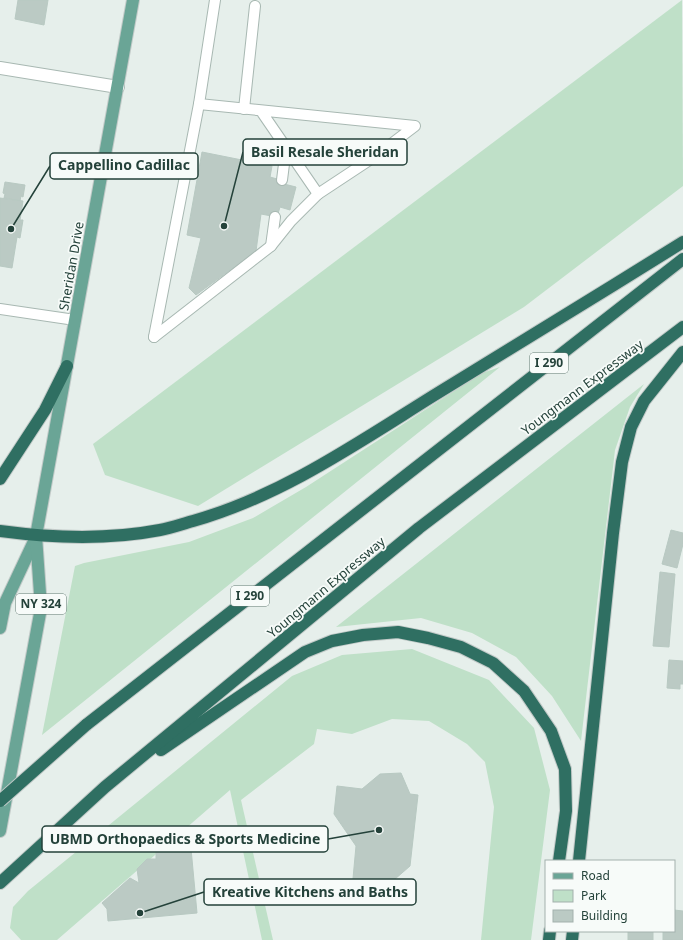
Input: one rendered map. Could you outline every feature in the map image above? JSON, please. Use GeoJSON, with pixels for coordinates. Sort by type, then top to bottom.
{"type":"FeatureCollection","features":[{"type":"Feature","properties":{"kind":"highway"},"geometry":{"type":"LineString","coordinates":[[0,532],[36,536],[119,535],[161,530],[225,512],[270,492],[336,456],[683,242]]}},
{"type":"Feature","properties":{"kind":"highway","name":"I 290"},"geometry":{"type":"LineString","coordinates":[[0,801],[86,725],[683,259]]}},
{"type":"Feature","properties":{"kind":"highway","name":"Youngmann Expressway"},"geometry":{"type":"LineString","coordinates":[[0,883],[105,787],[419,528],[683,327]]}},
{"type":"Feature","properties":{"kind":"highway"},"geometry":{"type":"LineString","coordinates":[[579,860],[613,533],[622,462],[631,428],[644,402],[683,352]]}},
{"type":"Feature","properties":{"kind":"highway"},"geometry":{"type":"LineString","coordinates":[[0,479],[45,410],[67,366]]}},
{"type":"Feature","properties":{"kind":"highway"},"geometry":{"type":"LineString","coordinates":[[105,787],[305,652],[332,641],[363,635],[398,632],[461,647],[493,663],[524,691],[551,731],[565,769],[566,811],[559,860]]}},
{"type":"Feature","properties":{"kind":"main road","name":"Sheridan Drive"},"geometry":{"type":"LineString","coordinates":[[0,831],[41,608],[36,536],[133,0]]}},
{"type":"Feature","properties":{"kind":"main road","name":"Sheridan Drive"},"geometry":{"type":"LineString","coordinates":[[0,628],[4,602],[36,536]]}},
{"type":"Feature","properties":{"kind":"street"},"geometry":{"type":"LineString","coordinates":[[0,68],[118,88]]}},
{"type":"Feature","properties":{"kind":"lane"},"geometry":{"type":"LineString","coordinates":[[199,104],[415,126],[374,157],[318,194],[291,221],[271,246],[154,337],[199,104],[215,0]]}},
{"type":"Feature","properties":{"kind":"lane"},"geometry":{"type":"LineString","coordinates":[[244,109],[255,6]]}},
{"type":"Feature","properties":{"kind":"lane"},"geometry":{"type":"LineString","coordinates":[[261,111],[318,194]]}},
{"type":"Feature","properties":{"kind":"lane"},"geometry":{"type":"LineString","coordinates":[[286,148],[374,157]]}},
{"type":"Feature","properties":{"kind":"lane"},"geometry":{"type":"LineString","coordinates":[[282,180],[286,148]]}},
{"type":"Feature","properties":{"kind":"lane"},"geometry":{"type":"LineString","coordinates":[[271,246],[275,217]]}},
{"type":"Feature","properties":{"kind":"lane"},"geometry":{"type":"LineString","coordinates":[[0,308],[75,320]]}},
{"type":"Feature","properties":{"kind":"green space"},"geometry":{"type":"Polygon","coordinates":[[[682,0],[683,186],[524,307],[198,506],[105,475],[93,444],[682,0]]]}},
{"type":"Feature","properties":{"kind":"green space"},"geometry":{"type":"Polygon","coordinates":[[[500,367],[42,735],[75,566],[189,542],[253,518],[306,487],[482,373],[500,367]]]}},
{"type":"Feature","properties":{"kind":"green space"},"geometry":{"type":"Polygon","coordinates":[[[644,384],[630,407],[615,450],[581,741],[552,696],[516,657],[472,633],[421,618],[336,627],[644,384]]]}},
{"type":"Feature","properties":{"kind":"green space"},"geometry":{"type":"Polygon","coordinates":[[[412,649],[489,680],[534,728],[550,790],[531,940],[481,940],[494,807],[485,762],[467,744],[429,721],[392,719],[352,734],[317,729],[314,744],[241,800],[273,940],[262,940],[230,790],[57,940],[21,940],[10,928],[13,907],[28,891],[292,676],[342,655],[412,649]]]}},
{"type":"Feature","properties":{"kind":"building"},"geometry":{"type":"Polygon","coordinates":[[[18,0],[48,0],[44,25],[15,19],[18,0]]]}},
{"type":"Feature","properties":{"kind":"building"},"geometry":{"type":"Polygon","coordinates":[[[202,152],[272,166],[270,177],[284,181],[284,184],[296,187],[290,210],[280,207],[277,217],[261,214],[256,251],[196,295],[189,288],[201,238],[187,235],[202,152]]]}},
{"type":"Feature","properties":{"kind":"building"},"geometry":{"type":"Polygon","coordinates":[[[5,182],[25,185],[23,197],[21,196],[20,201],[4,198],[5,194],[3,193],[5,182]]]}},
{"type":"Feature","properties":{"kind":"building"},"geometry":{"type":"Polygon","coordinates":[[[0,198],[23,201],[20,220],[23,220],[20,238],[17,237],[12,268],[0,266],[0,198]]]}},
{"type":"Feature","properties":{"kind":"building"},"geometry":{"type":"Polygon","coordinates":[[[671,530],[683,533],[683,544],[677,568],[662,564],[671,530]]]}},
{"type":"Feature","properties":{"kind":"building"},"geometry":{"type":"Polygon","coordinates":[[[660,572],[675,574],[669,647],[653,646],[660,572]]]}},
{"type":"Feature","properties":{"kind":"building"},"geometry":{"type":"Polygon","coordinates":[[[669,660],[683,661],[683,684],[680,684],[680,689],[667,688],[669,660]]]}},
{"type":"Feature","properties":{"kind":"building"},"geometry":{"type":"Polygon","coordinates":[[[401,773],[410,794],[418,795],[410,866],[387,886],[385,902],[351,900],[356,846],[334,814],[337,786],[362,789],[380,774],[401,773]]]}},
{"type":"Feature","properties":{"kind":"building"},"geometry":{"type":"Polygon","coordinates":[[[189,827],[197,913],[108,921],[107,909],[102,903],[130,878],[139,883],[137,869],[147,859],[156,859],[156,852],[189,827]]]}},
{"type":"Feature","properties":{"kind":"building"},"geometry":{"type":"Polygon","coordinates":[[[675,910],[683,911],[683,940],[663,940],[663,932],[675,932],[675,910]]]}},
{"type":"Feature","properties":{"kind":"building"},"geometry":{"type":"Polygon","coordinates":[[[628,932],[653,932],[653,940],[628,940],[628,932]]]}},
{"type":"Feature","properties":{"kind":"place","name":"Basil Resale Sheridan"},"geometry":{"type":"Point","coordinates":[224,226]}},
{"type":"Feature","properties":{"kind":"place","name":"Cappellino Cadillac"},"geometry":{"type":"Point","coordinates":[11,229]}},
{"type":"Feature","properties":{"kind":"place","name":"UBMD Orthopaedics & Sports Medicine"},"geometry":{"type":"Point","coordinates":[379,830]}},
{"type":"Feature","properties":{"kind":"place","name":"Kreative Kitchens and Baths"},"geometry":{"type":"Point","coordinates":[140,913]}}]}
